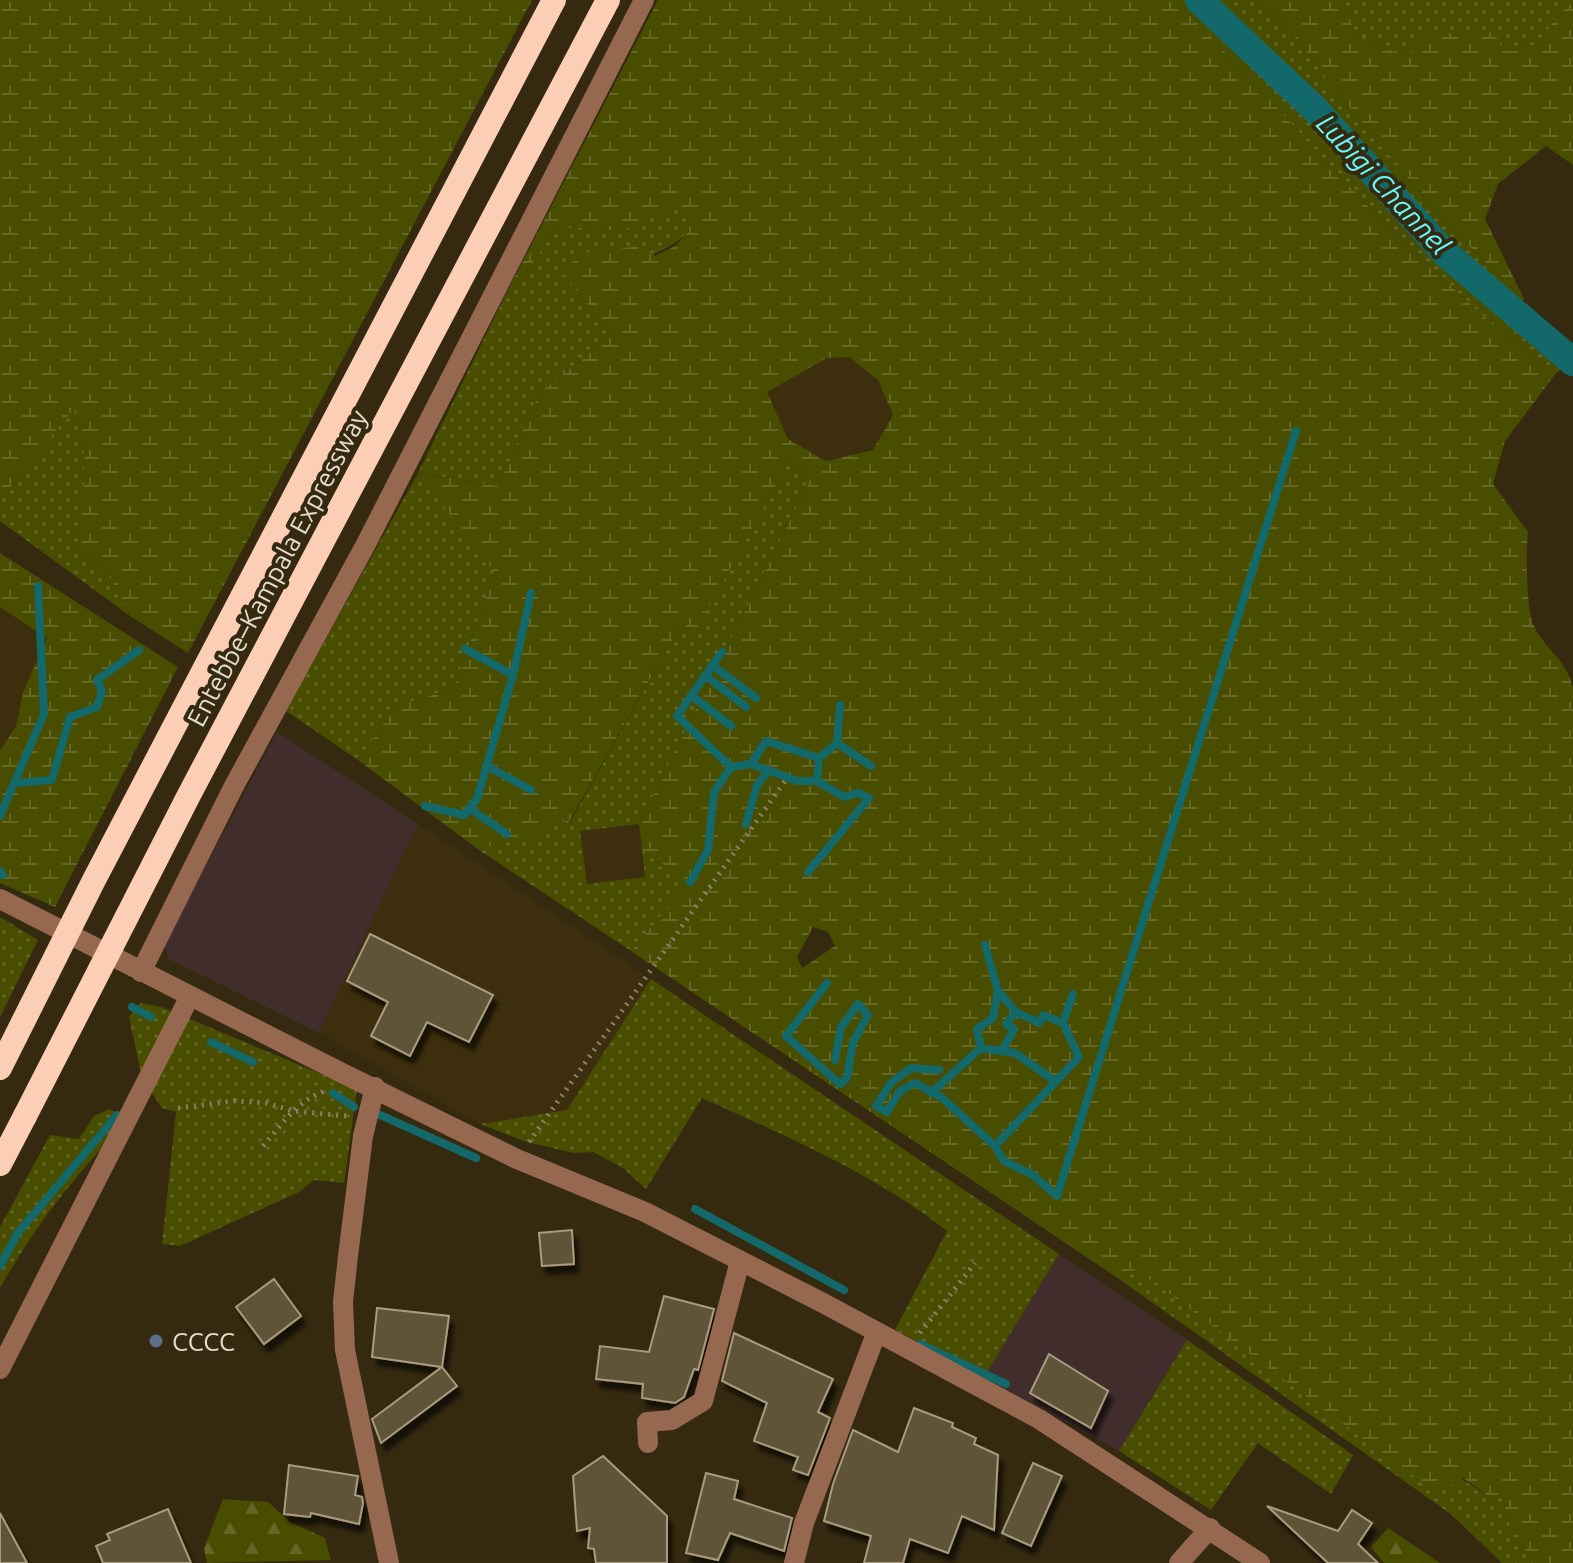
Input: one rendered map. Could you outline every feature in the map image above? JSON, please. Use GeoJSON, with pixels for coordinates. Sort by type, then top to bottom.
{"type":"FeatureCollection","features":[{"type":"Feature","properties":{"kind":"highway","name":"Entebbe–Kampala Expressway"},"geometry":{"type":"LineString","coordinates":[[0,1068],[94,880],[554,0]]}},
{"type":"Feature","properties":{"kind":"highway","name":"Entebbe–Kampala Expressway"},"geometry":{"type":"LineString","coordinates":[[0,1164],[189,795],[608,0]]}},
{"type":"Feature","properties":{"kind":"street"},"geometry":{"type":"LineString","coordinates":[[141,972],[234,786],[366,544],[644,0]]}},
{"type":"Feature","properties":{"kind":"street"},"geometry":{"type":"LineString","coordinates":[[0,899],[517,1159],[645,1212],[740,1261],[1039,1419],[1260,1563]]}},
{"type":"Feature","properties":{"kind":"street"},"geometry":{"type":"LineString","coordinates":[[0,1369],[190,996]]}},
{"type":"Feature","properties":{"kind":"street"},"geometry":{"type":"LineString","coordinates":[[375,1087],[367,1116],[345,1287],[345,1350],[389,1563]]}},
{"type":"Feature","properties":{"kind":"street"},"geometry":{"type":"LineString","coordinates":[[648,1443],[647,1422],[672,1420],[703,1401],[740,1261]]}},
{"type":"Feature","properties":{"kind":"street"},"geometry":{"type":"LineString","coordinates":[[794,1563],[804,1523],[876,1334]]}},
{"type":"Feature","properties":{"kind":"street"},"geometry":{"type":"LineString","coordinates":[[1179,1563],[1210,1528]]}},
{"type":"Feature","properties":{"kind":"path"},"geometry":{"type":"LineString","coordinates":[[517,1159],[785,781]]}},
{"type":"Feature","properties":{"kind":"path"},"geometry":{"type":"LineString","coordinates":[[263,1146],[293,1111],[311,1096],[328,1090]]}},
{"type":"Feature","properties":{"kind":"path"},"geometry":{"type":"LineString","coordinates":[[178,1108],[234,1101],[266,1103],[293,1111],[367,1116]]}},
{"type":"Feature","properties":{"kind":"path"},"geometry":{"type":"LineString","coordinates":[[908,1350],[975,1263]]}},
{"type":"Feature","properties":{"kind":"shaded area"},"geometry":{"type":"Polygon","coordinates":[[[849,357],[878,380],[893,415],[873,450],[826,461],[788,439],[767,391],[827,358],[849,357]]]}},
{"type":"Feature","properties":{"kind":"shaded area"},"geometry":{"type":"Polygon","coordinates":[[[0,607],[47,637],[23,692],[16,727],[0,750],[0,607]]]}},
{"type":"Feature","properties":{"kind":"shaded area"},"geometry":{"type":"Polygon","coordinates":[[[277,732],[418,824],[319,1033],[169,959],[164,945],[277,732]]]}},
{"type":"Feature","properties":{"kind":"shaded area"},"geometry":{"type":"Polygon","coordinates":[[[418,824],[651,979],[567,1110],[480,1124],[319,1033],[418,824]]]}},
{"type":"Feature","properties":{"kind":"shaded area"},"geometry":{"type":"Polygon","coordinates":[[[639,824],[645,877],[587,884],[580,831],[639,824]]]}},
{"type":"Feature","properties":{"kind":"shaded area"},"geometry":{"type":"Polygon","coordinates":[[[1059,1254],[1187,1340],[1119,1451],[984,1377],[1059,1254]]]}},
{"type":"Feature","properties":{"kind":"green space"},"geometry":{"type":"Polygon","coordinates":[[[0,0],[532,0],[188,653],[130,616],[106,571],[77,548],[84,459],[75,407],[0,500],[0,0]]]}},
{"type":"Feature","properties":{"kind":"green space"},"geometry":{"type":"Polygon","coordinates":[[[658,0],[1177,0],[1390,230],[1492,324],[1557,372],[1505,441],[1493,484],[1528,532],[1527,580],[1531,618],[1539,634],[1566,669],[1573,688],[1573,1563],[1546,1563],[1515,1544],[1502,1496],[1491,1498],[1463,1478],[1437,1494],[1136,1269],[1122,1281],[631,951],[689,882],[642,850],[639,824],[811,478],[789,461],[695,633],[682,623],[568,824],[555,812],[536,846],[516,836],[479,850],[358,760],[395,707],[454,688],[494,572],[418,473],[498,486],[539,393],[612,336],[563,273],[581,253],[642,246],[655,256],[675,246],[689,231],[687,216],[675,208],[621,231],[577,227],[553,231],[521,282],[510,286],[658,0]],[[849,357],[827,358],[767,392],[788,439],[826,461],[873,450],[893,415],[878,380],[849,357]],[[813,927],[797,957],[802,968],[835,946],[828,932],[813,927]]]}},
{"type":"Feature","properties":{"kind":"green space"},"geometry":{"type":"Polygon","coordinates":[[[1177,0],[1256,0],[1283,22],[1427,200],[1524,299],[1517,315],[1573,362],[1557,372],[1492,324],[1390,230],[1177,0]]]}},
{"type":"Feature","properties":{"kind":"green space"},"geometry":{"type":"Polygon","coordinates":[[[1256,0],[1343,0],[1355,34],[1407,57],[1426,34],[1493,32],[1505,51],[1537,44],[1560,13],[1573,2],[1573,165],[1546,146],[1498,184],[1485,219],[1524,299],[1427,200],[1283,22],[1256,0]]]}},
{"type":"Feature","properties":{"kind":"green space"},"geometry":{"type":"Polygon","coordinates":[[[1343,0],[1573,2],[1560,13],[1537,44],[1505,51],[1407,57],[1355,34],[1343,0]]]}},
{"type":"Feature","properties":{"kind":"green space"},"geometry":{"type":"Polygon","coordinates":[[[675,207],[687,216],[689,231],[676,242],[646,257],[563,273],[612,336],[539,393],[498,486],[420,473],[494,572],[454,688],[395,707],[358,760],[286,711],[418,473],[510,286],[524,277],[553,231],[577,227],[621,231],[675,207]]]}},
{"type":"Feature","properties":{"kind":"green space"},"geometry":{"type":"Polygon","coordinates":[[[75,406],[85,458],[77,548],[106,571],[130,616],[0,521],[0,500],[75,406]]]}},
{"type":"Feature","properties":{"kind":"green space"},"geometry":{"type":"Polygon","coordinates":[[[789,461],[811,478],[639,824],[580,831],[587,884],[645,877],[642,850],[690,882],[631,951],[479,850],[516,836],[555,812],[569,824],[682,623],[695,632],[789,461]]]}},
{"type":"Feature","properties":{"kind":"green space"},"geometry":{"type":"Polygon","coordinates":[[[0,553],[178,667],[55,907],[0,883],[0,750],[16,727],[23,692],[47,638],[0,607],[0,553]]]}},
{"type":"Feature","properties":{"kind":"green space"},"geometry":{"type":"Polygon","coordinates":[[[0,917],[38,940],[0,1017],[0,917]]]}},
{"type":"Feature","properties":{"kind":"green space"},"geometry":{"type":"Polygon","coordinates":[[[651,979],[1059,1254],[984,1377],[895,1330],[947,1231],[919,1210],[829,1157],[702,1098],[646,1189],[623,1168],[593,1152],[573,1153],[527,1142],[480,1124],[567,1110],[651,979]]]}},
{"type":"Feature","properties":{"kind":"green space"},"geometry":{"type":"Polygon","coordinates":[[[141,1003],[161,1007],[357,1089],[344,1183],[314,1180],[299,1192],[180,1246],[162,1244],[176,1112],[162,1108],[142,1078],[129,1017],[141,1003]]]}},
{"type":"Feature","properties":{"kind":"green space"},"geometry":{"type":"Polygon","coordinates":[[[110,1109],[124,1118],[120,1129],[55,1204],[0,1288],[0,1227],[50,1135],[79,1139],[94,1116],[110,1109]]]}},
{"type":"Feature","properties":{"kind":"green space"},"geometry":{"type":"Polygon","coordinates":[[[1136,1269],[1491,1498],[1502,1496],[1515,1544],[1546,1563],[1502,1563],[1452,1515],[1122,1281],[1136,1269]]]}},
{"type":"Feature","properties":{"kind":"green space"},"geometry":{"type":"Polygon","coordinates":[[[1187,1340],[1353,1455],[1331,1494],[1258,1443],[1211,1510],[1119,1451],[1187,1340]]]}},
{"type":"Feature","properties":{"kind":"green space"},"geometry":{"type":"Polygon","coordinates":[[[223,1499],[268,1502],[290,1522],[325,1538],[331,1560],[207,1563],[204,1548],[223,1499]]]}},
{"type":"Feature","properties":{"kind":"green space"},"geometry":{"type":"Polygon","coordinates":[[[1388,1528],[1440,1563],[1384,1563],[1371,1547],[1388,1528]]]}},
{"type":"Feature","properties":{"kind":"building"},"geometry":{"type":"Polygon","coordinates":[[[370,934],[493,995],[469,1042],[427,1022],[410,1056],[371,1036],[388,1002],[347,981],[370,934]]]}},
{"type":"Feature","properties":{"kind":"building"},"geometry":{"type":"Polygon","coordinates":[[[572,1230],[574,1264],[542,1266],[539,1233],[572,1230]]]}},
{"type":"Feature","properties":{"kind":"building"},"geometry":{"type":"Polygon","coordinates":[[[274,1279],[301,1316],[264,1344],[236,1307],[274,1279]]]}},
{"type":"Feature","properties":{"kind":"building"},"geometry":{"type":"Polygon","coordinates":[[[664,1296],[714,1309],[698,1370],[694,1369],[684,1397],[675,1403],[642,1398],[643,1384],[596,1379],[600,1346],[649,1352],[664,1296]]]}},
{"type":"Feature","properties":{"kind":"building"},"geometry":{"type":"Polygon","coordinates":[[[377,1308],[449,1316],[442,1367],[372,1357],[377,1308]]]}},
{"type":"Feature","properties":{"kind":"building"},"geometry":{"type":"Polygon","coordinates":[[[734,1333],[833,1379],[818,1412],[830,1418],[808,1475],[793,1470],[798,1457],[754,1441],[767,1403],[722,1381],[734,1333]]]}},
{"type":"Feature","properties":{"kind":"building"},"geometry":{"type":"Polygon","coordinates":[[[1049,1354],[1108,1391],[1091,1428],[1030,1393],[1049,1354]]]}},
{"type":"Feature","properties":{"kind":"building"},"geometry":{"type":"Polygon","coordinates":[[[442,1367],[457,1386],[381,1443],[372,1419],[442,1367]]]}},
{"type":"Feature","properties":{"kind":"building"},"geometry":{"type":"Polygon","coordinates":[[[914,1408],[953,1423],[952,1427],[976,1438],[974,1444],[998,1455],[994,1530],[962,1516],[948,1553],[910,1539],[903,1563],[864,1563],[871,1536],[824,1521],[833,1484],[853,1430],[898,1452],[914,1408]]]}},
{"type":"Feature","properties":{"kind":"building"},"geometry":{"type":"Polygon","coordinates":[[[603,1456],[667,1516],[667,1563],[596,1563],[594,1549],[588,1548],[590,1528],[577,1531],[573,1476],[603,1456]]]}},
{"type":"Feature","properties":{"kind":"building"},"geometry":{"type":"Polygon","coordinates":[[[1033,1463],[1062,1476],[1031,1546],[1002,1533],[1033,1463]]]}},
{"type":"Feature","properties":{"kind":"building"},"geometry":{"type":"Polygon","coordinates":[[[289,1465],[358,1476],[355,1495],[362,1497],[363,1503],[359,1524],[311,1513],[310,1517],[284,1514],[289,1465]]]}},
{"type":"Feature","properties":{"kind":"building"},"geometry":{"type":"Polygon","coordinates":[[[706,1473],[738,1481],[734,1499],[792,1518],[784,1551],[730,1533],[718,1560],[686,1553],[706,1473]]]}},
{"type":"Feature","properties":{"kind":"building"},"geometry":{"type":"Polygon","coordinates":[[[1267,1506],[1338,1531],[1352,1510],[1372,1523],[1358,1544],[1378,1563],[1328,1563],[1267,1506]]]}},
{"type":"Feature","properties":{"kind":"building"},"geometry":{"type":"Polygon","coordinates":[[[168,1509],[191,1563],[103,1563],[96,1546],[110,1540],[107,1534],[168,1509]]]}},
{"type":"Feature","properties":{"kind":"building"},"geometry":{"type":"Polygon","coordinates":[[[0,1513],[27,1563],[0,1563],[0,1513]]]}},
{"type":"Feature","properties":{"kind":"waterway","name":"Lubigi Channel"},"geometry":{"type":"LineString","coordinates":[[1199,0],[1316,110],[1444,252],[1573,362]]}},
{"type":"Feature","properties":{"kind":"waterway"},"geometry":{"type":"LineString","coordinates":[[939,1070],[911,1068],[891,1083],[876,1106],[887,1112],[900,1091],[915,1083],[941,1097],[995,1146],[1004,1161],[1033,1175],[1057,1196],[1296,431]]}},
{"type":"Feature","properties":{"kind":"waterway"},"geometry":{"type":"LineString","coordinates":[[0,816],[44,714],[38,586]]}},
{"type":"Feature","properties":{"kind":"waterway"},"geometry":{"type":"LineString","coordinates":[[425,806],[464,815],[477,799],[513,675],[531,593]]}},
{"type":"Feature","properties":{"kind":"waterway"},"geometry":{"type":"LineString","coordinates":[[465,649],[513,675]]}},
{"type":"Feature","properties":{"kind":"waterway"},"geometry":{"type":"LineString","coordinates":[[17,783],[52,780],[70,717],[97,707],[102,691],[97,680],[139,650]]}},
{"type":"Feature","properties":{"kind":"waterway"},"geometry":{"type":"LineString","coordinates":[[722,652],[677,716],[731,767]]}},
{"type":"Feature","properties":{"kind":"waterway"},"geometry":{"type":"LineString","coordinates":[[712,665],[756,698]]}},
{"type":"Feature","properties":{"kind":"waterway"},"geometry":{"type":"LineString","coordinates":[[705,675],[746,707]]}},
{"type":"Feature","properties":{"kind":"waterway"},"geometry":{"type":"LineString","coordinates":[[691,695],[731,726]]}},
{"type":"Feature","properties":{"kind":"waterway"},"geometry":{"type":"LineString","coordinates":[[690,882],[708,850],[714,792],[731,767],[751,764],[766,741],[819,758],[837,743],[840,705]]}},
{"type":"Feature","properties":{"kind":"waterway"},"geometry":{"type":"LineString","coordinates":[[837,743],[871,766]]}},
{"type":"Feature","properties":{"kind":"waterway"},"geometry":{"type":"LineString","coordinates":[[751,764],[797,781],[817,781],[819,758]]}},
{"type":"Feature","properties":{"kind":"waterway"},"geometry":{"type":"LineString","coordinates":[[487,766],[531,790]]}},
{"type":"Feature","properties":{"kind":"waterway"},"geometry":{"type":"LineString","coordinates":[[746,824],[757,785],[769,770]]}},
{"type":"Feature","properties":{"kind":"waterway"},"geometry":{"type":"LineString","coordinates":[[808,872],[869,798],[858,793],[844,797],[817,781]]}},
{"type":"Feature","properties":{"kind":"waterway"},"geometry":{"type":"LineString","coordinates":[[469,808],[507,834]]}},
{"type":"Feature","properties":{"kind":"waterway"},"geometry":{"type":"LineString","coordinates":[[0,871],[3,875]]}},
{"type":"Feature","properties":{"kind":"waterway"},"geometry":{"type":"LineString","coordinates":[[981,1048],[977,1029],[993,1018],[998,991],[985,945]]}},
{"type":"Feature","properties":{"kind":"waterway"},"geometry":{"type":"LineString","coordinates":[[827,983],[786,1036],[840,1084],[847,1078],[853,1042],[868,1015],[858,1004],[841,1027],[835,1060]]}},
{"type":"Feature","properties":{"kind":"waterway"},"geometry":{"type":"LineString","coordinates":[[998,991],[1016,1012],[1039,1023],[1043,1015],[1063,1023]]}},
{"type":"Feature","properties":{"kind":"waterway"},"geometry":{"type":"LineString","coordinates":[[995,1146],[1079,1057],[1063,1023],[1073,994]]}},
{"type":"Feature","properties":{"kind":"waterway"},"geometry":{"type":"LineString","coordinates":[[132,1007],[151,1017]]}},
{"type":"Feature","properties":{"kind":"waterway"},"geometry":{"type":"LineString","coordinates":[[1002,1051],[1014,1029],[1006,1024],[1016,1012]]}},
{"type":"Feature","properties":{"kind":"waterway"},"geometry":{"type":"LineString","coordinates":[[211,1042],[253,1062]]}},
{"type":"Feature","properties":{"kind":"waterway"},"geometry":{"type":"LineString","coordinates":[[931,1093],[981,1048],[1015,1053],[1055,1081]]}},
{"type":"Feature","properties":{"kind":"waterway"},"geometry":{"type":"LineString","coordinates":[[333,1093],[354,1107]]}},
{"type":"Feature","properties":{"kind":"waterway"},"geometry":{"type":"LineString","coordinates":[[378,1114],[476,1158]]}},
{"type":"Feature","properties":{"kind":"waterway"},"geometry":{"type":"LineString","coordinates":[[0,1266],[17,1234],[117,1115]]}},
{"type":"Feature","properties":{"kind":"waterway"},"geometry":{"type":"LineString","coordinates":[[695,1209],[844,1290]]}},
{"type":"Feature","properties":{"kind":"waterway"},"geometry":{"type":"LineString","coordinates":[[920,1344],[1006,1384]]}},
{"type":"Feature","properties":{"kind":"place","name":"CCCC"},"geometry":{"type":"Point","coordinates":[156,1341]}}]}
